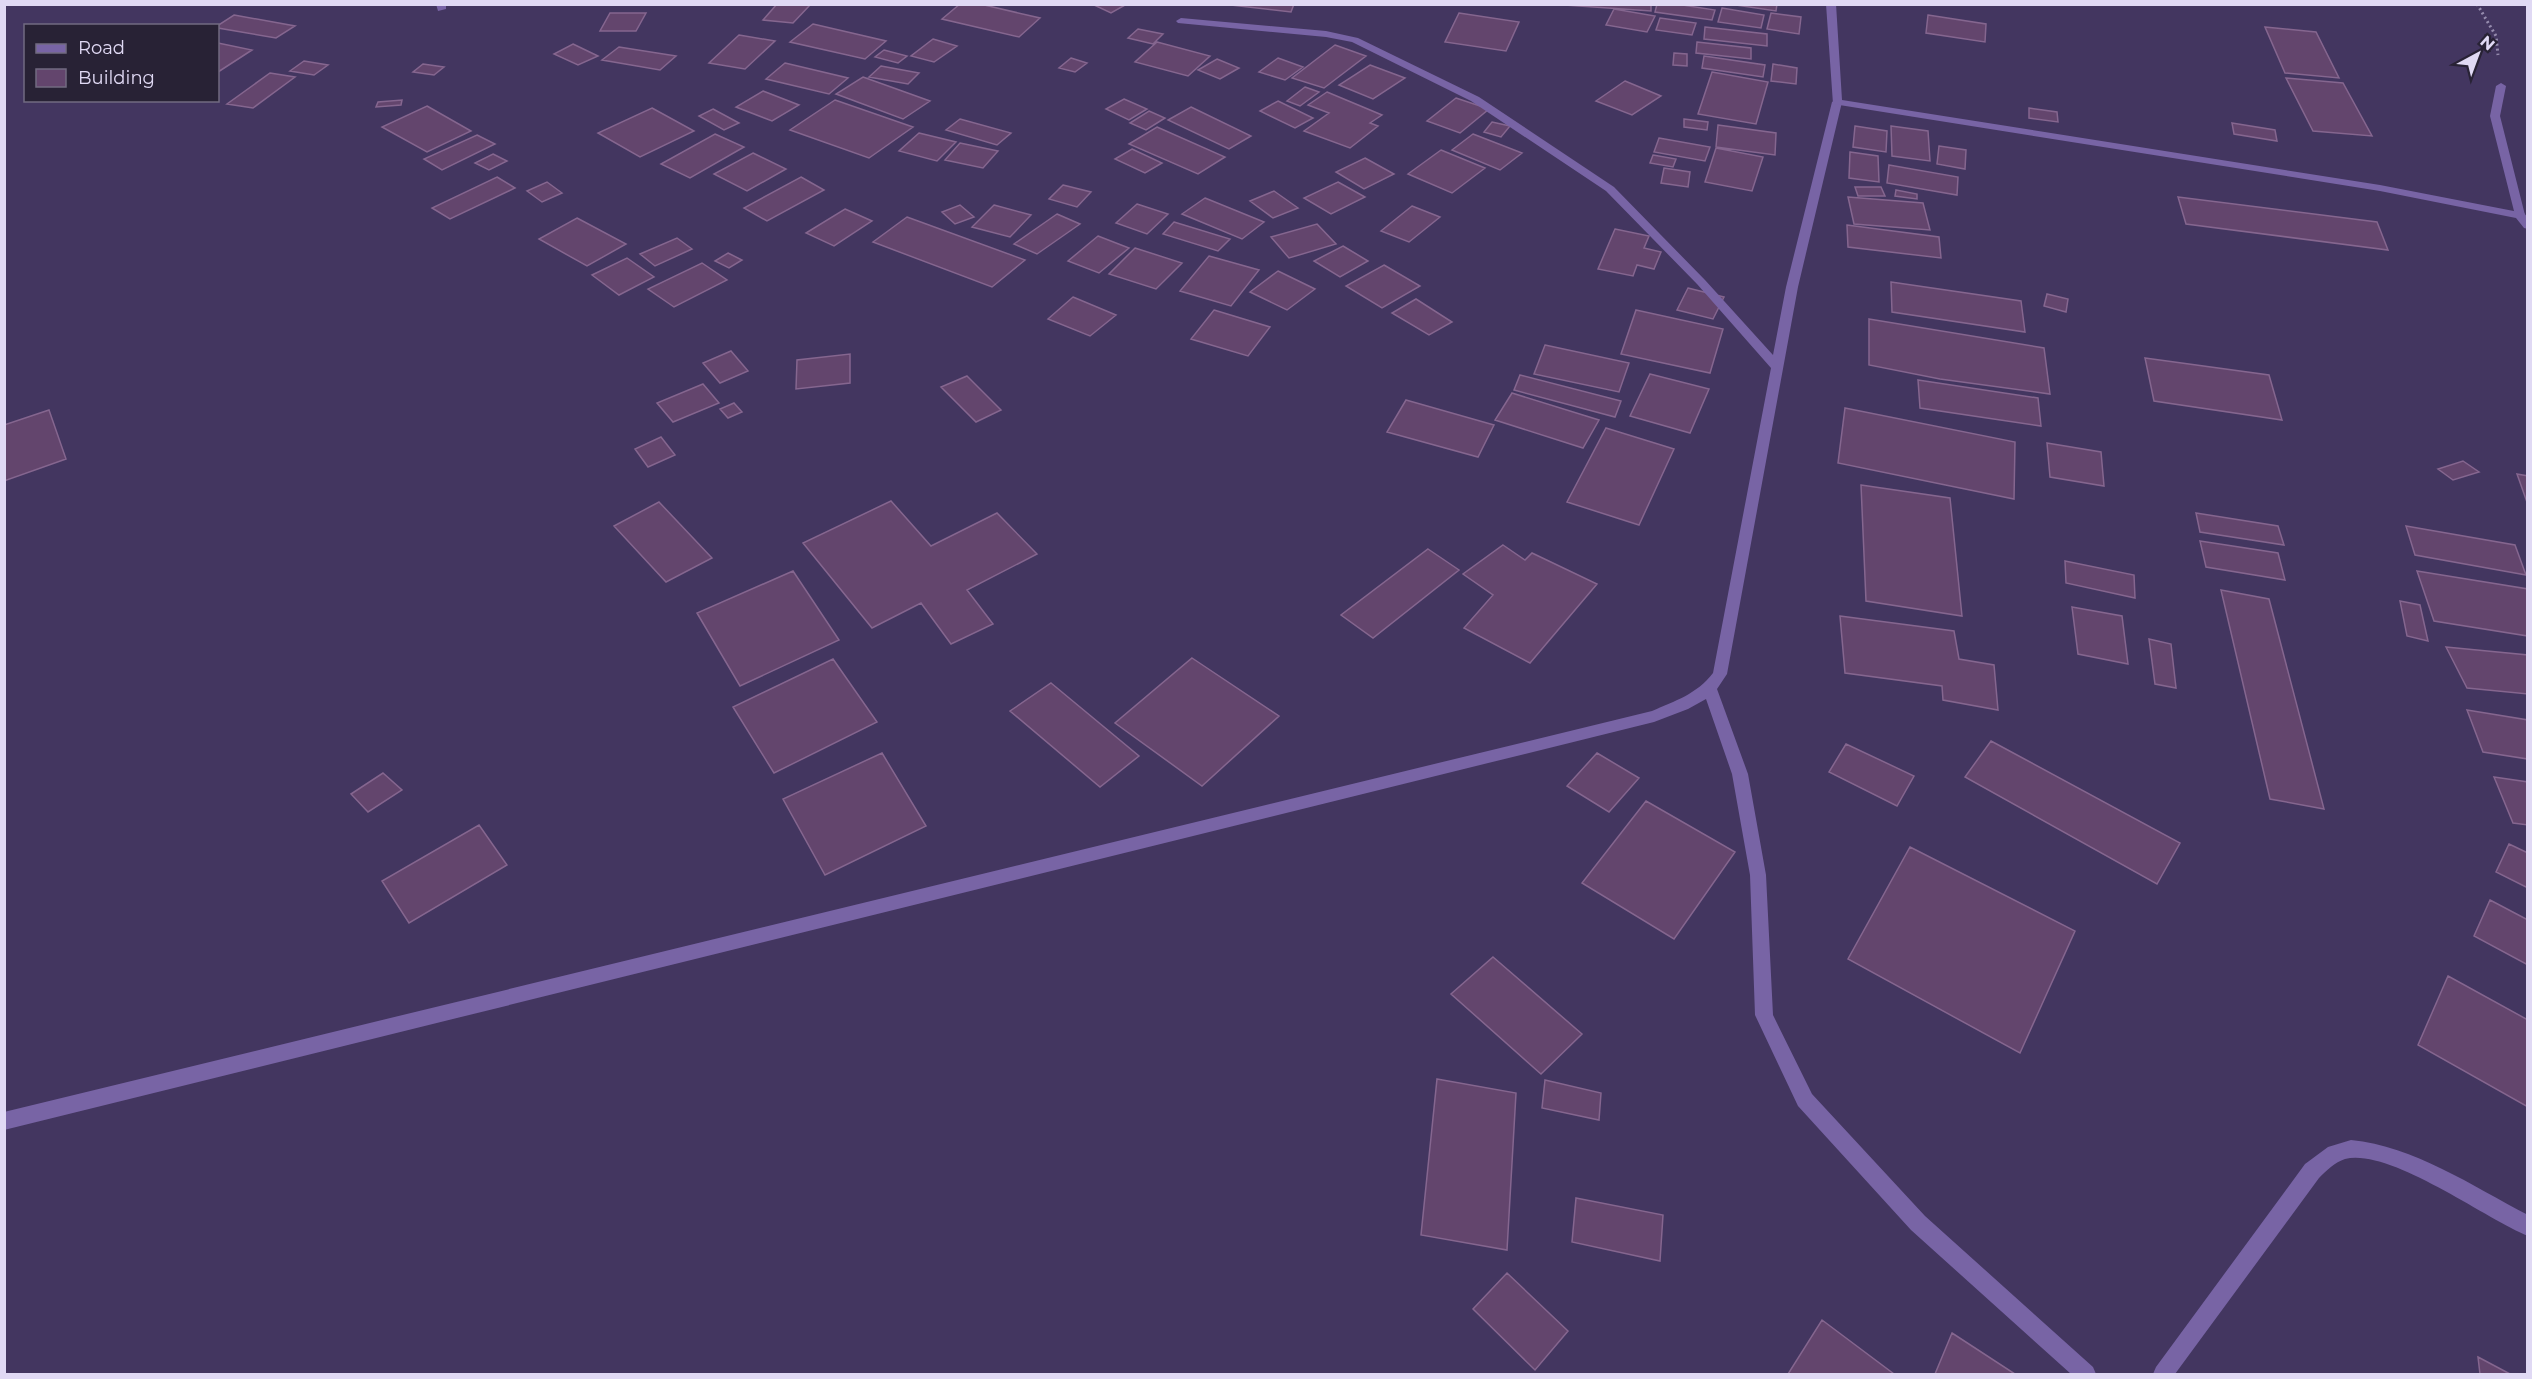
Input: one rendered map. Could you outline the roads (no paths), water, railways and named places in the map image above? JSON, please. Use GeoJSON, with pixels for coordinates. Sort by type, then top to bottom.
{"type":"FeatureCollection","features":[{"type":"Feature","properties":{"kind":"street"},"geometry":{"type":"LineString","coordinates":[[4,1121],[1654,716],[1696,699],[1710,689],[1720,674],[1792,287],[1837,102],[1831,4]]}},
{"type":"Feature","properties":{"kind":"street"},"geometry":{"type":"LineString","coordinates":[[1182,21],[1326,34],[1355,40],[1475,99],[1611,189],[1701,282],[1777,367]]}},
{"type":"Feature","properties":{"kind":"street"},"geometry":{"type":"LineString","coordinates":[[2501,86],[2495,116],[2520,215],[2528,226]]}},
{"type":"Feature","properties":{"kind":"street"},"geometry":{"type":"LineString","coordinates":[[1837,102],[2380,189],[2520,215]]}},
{"type":"Feature","properties":{"kind":"street"},"geometry":{"type":"LineString","coordinates":[[1710,689],[1740,774],[1758,875],[1764,1015],[1805,1100],[1918,1223],[2086,1374]]}},
{"type":"Feature","properties":{"kind":"street"},"geometry":{"type":"LineString","coordinates":[[2163,1374],[2312,1171],[2330,1154],[2351,1149],[2373,1152],[2402,1161],[2528,1226]]}}]}
